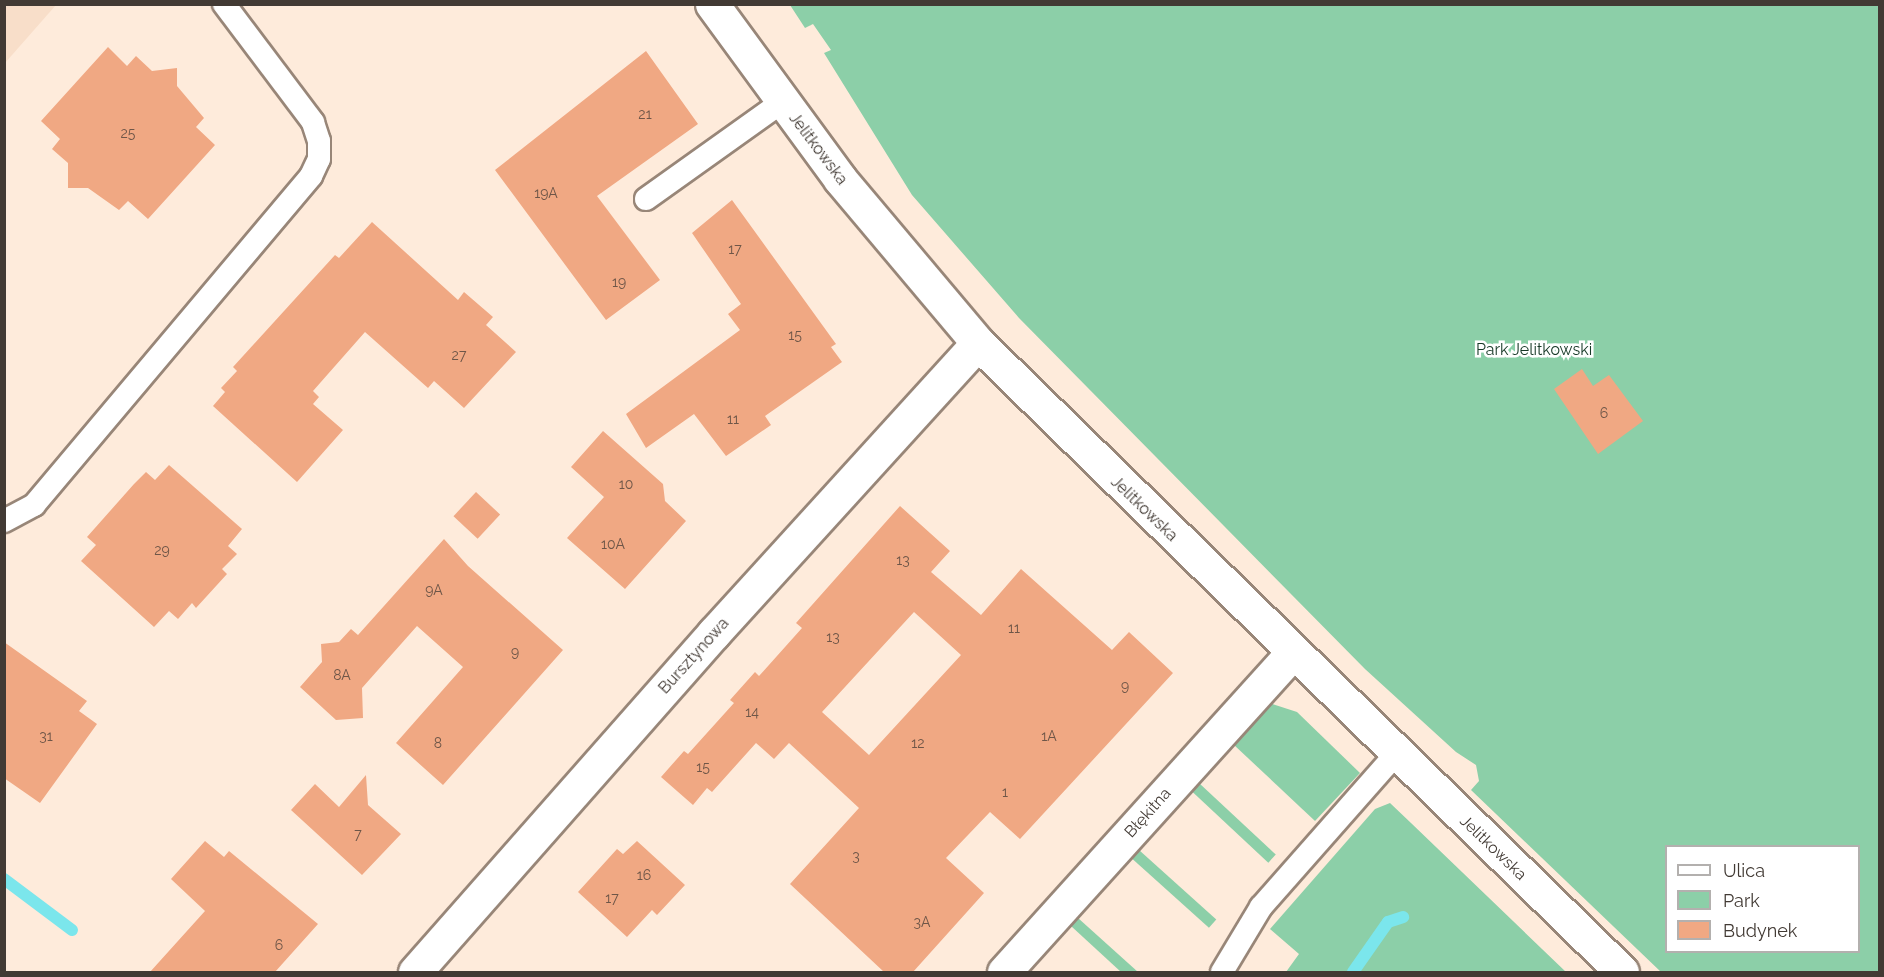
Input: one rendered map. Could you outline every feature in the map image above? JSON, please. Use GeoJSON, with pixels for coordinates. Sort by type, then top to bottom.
{"type":"FeatureCollection","features":[{"type":"Feature","properties":{"kind":"street","name":"Jelitkowska"},"geometry":{"type":"LineString","coordinates":[[712,4],[840,178],[978,343],[1292,653],[1622,972]]}},
{"type":"Feature","properties":{"kind":"street","name":"Bursztynowa"},"geometry":{"type":"LineString","coordinates":[[415,972],[714,633],[978,343]]}},
{"type":"Feature","properties":{"kind":"street","name":"Błękitna"},"geometry":{"type":"LineString","coordinates":[[1004,972],[1292,653]]}},
{"type":"Feature","properties":{"kind":"lane"},"geometry":{"type":"LineString","coordinates":[[4,521],[34,505],[310,176],[319,159],[319,141],[313,122],[224,4]]}},
{"type":"Feature","properties":{"kind":"lane"},"geometry":{"type":"LineString","coordinates":[[646,199],[782,102]]}},
{"type":"Feature","properties":{"kind":"lane"},"geometry":{"type":"LineString","coordinates":[[1222,972],[1261,907],[1396,754]]}},
{"type":"Feature","properties":{"kind":"shaded area"},"geometry":{"type":"Polygon","coordinates":[[[4,5],[56,5],[5,63],[4,5]]]}},
{"type":"Feature","properties":{"kind":"green space","name":"Park Jelitkowski"},"geometry":{"type":"Polygon","coordinates":[[[790,5],[1879,5],[1879,972],[1661,972],[1471,790],[1479,781],[1476,765],[1456,752],[1365,669],[1019,318],[912,195],[824,53],[831,50],[813,24],[805,28],[790,5]]]}},
{"type":"Feature","properties":{"kind":"green space"},"geometry":{"type":"Polygon","coordinates":[[[1269,703],[1297,712],[1360,773],[1315,821],[1233,744],[1269,703]]]}},
{"type":"Feature","properties":{"kind":"green space"},"geometry":{"type":"Polygon","coordinates":[[[1199,783],[1276,855],[1268,863],[1191,791],[1199,783]]]}},
{"type":"Feature","properties":{"kind":"green space"},"geometry":{"type":"Polygon","coordinates":[[[1390,803],[1566,972],[1286,972],[1299,954],[1270,929],[1375,809],[1390,803]]]}},
{"type":"Feature","properties":{"kind":"green space"},"geometry":{"type":"Polygon","coordinates":[[[1139,850],[1216,920],[1209,928],[1132,858],[1139,850]]]}},
{"type":"Feature","properties":{"kind":"green space"},"geometry":{"type":"Polygon","coordinates":[[[1078,918],[1138,972],[1121,972],[1071,926],[1078,918]]]}},
{"type":"Feature","properties":{"kind":"building"},"geometry":{"type":"Polygon","coordinates":[[[108,47],[127,66],[136,56],[152,71],[177,68],[177,86],[204,118],[196,127],[215,145],[148,219],[128,201],[119,210],[88,188],[68,188],[68,163],[52,149],[60,139],[41,121],[108,47]]]}},
{"type":"Feature","properties":{"kind":"building"},"geometry":{"type":"Polygon","coordinates":[[[646,51],[698,124],[597,196],[660,280],[606,320],[495,170],[646,51]]]}},
{"type":"Feature","properties":{"kind":"building"},"geometry":{"type":"Polygon","coordinates":[[[732,200],[836,344],[831,347],[842,362],[765,416],[771,425],[726,456],[694,414],[646,448],[626,414],[740,330],[728,314],[741,304],[692,233],[732,200]]]}},
{"type":"Feature","properties":{"kind":"building"},"geometry":{"type":"Polygon","coordinates":[[[372,222],[458,300],[464,292],[493,317],[486,325],[516,352],[464,408],[434,381],[428,388],[365,332],[313,391],[319,397],[313,404],[343,430],[297,482],[213,406],[225,392],[221,388],[237,371],[233,367],[335,255],[339,258],[372,222]]]}},
{"type":"Feature","properties":{"kind":"building"},"geometry":{"type":"Polygon","coordinates":[[[1582,369],[1593,386],[1609,375],[1643,421],[1598,454],[1554,389],[1582,369]]]}},
{"type":"Feature","properties":{"kind":"building"},"geometry":{"type":"Polygon","coordinates":[[[603,431],[663,484],[665,501],[686,521],[625,589],[567,538],[604,497],[571,467],[603,431]]]}},
{"type":"Feature","properties":{"kind":"building"},"geometry":{"type":"Polygon","coordinates":[[[169,465],[242,529],[228,546],[237,554],[222,569],[227,574],[196,608],[192,603],[178,619],[169,611],[154,627],[81,561],[96,545],[87,537],[134,484],[146,472],[155,480],[169,465]]]}},
{"type":"Feature","properties":{"kind":"building"},"geometry":{"type":"Polygon","coordinates":[[[476,492],[500,515],[478,539],[453,516],[476,492]]]}},
{"type":"Feature","properties":{"kind":"building"},"geometry":{"type":"Polygon","coordinates":[[[900,506],[950,551],[931,572],[981,615],[1021,569],[1112,650],[1129,632],[1173,673],[1020,839],[990,812],[946,858],[984,893],[913,972],[884,972],[790,884],[859,808],[789,743],[774,759],[756,743],[712,792],[707,788],[693,805],[661,777],[684,751],[688,754],[734,703],[730,700],[755,672],[759,676],[802,628],[796,623],[900,506]],[[914,612],[822,712],[869,755],[961,655],[914,612]]]}},
{"type":"Feature","properties":{"kind":"building"},"geometry":{"type":"Polygon","coordinates":[[[444,539],[468,566],[563,650],[443,785],[396,743],[463,667],[417,626],[362,688],[363,718],[336,720],[300,687],[322,662],[321,644],[339,642],[351,629],[358,635],[444,539]]]}},
{"type":"Feature","properties":{"kind":"building"},"geometry":{"type":"Polygon","coordinates":[[[4,642],[87,701],[79,711],[97,724],[40,803],[4,778],[4,642]]]}},
{"type":"Feature","properties":{"kind":"building"},"geometry":{"type":"Polygon","coordinates":[[[366,775],[368,805],[401,834],[362,875],[291,810],[315,784],[339,807],[366,775]]]}},
{"type":"Feature","properties":{"kind":"building"},"geometry":{"type":"Polygon","coordinates":[[[205,841],[224,857],[229,851],[318,924],[275,972],[150,972],[205,911],[171,879],[205,841]]]}},
{"type":"Feature","properties":{"kind":"building"},"geometry":{"type":"Polygon","coordinates":[[[637,841],[685,885],[657,915],[652,910],[627,937],[578,892],[617,849],[623,854],[637,841]]]}},
{"type":"Feature","properties":{"kind":"waterway"},"geometry":{"type":"LineString","coordinates":[[4,879],[72,930]]}},
{"type":"Feature","properties":{"kind":"waterway"},"geometry":{"type":"LineString","coordinates":[[1353,972],[1388,922],[1403,917]]}}]}
